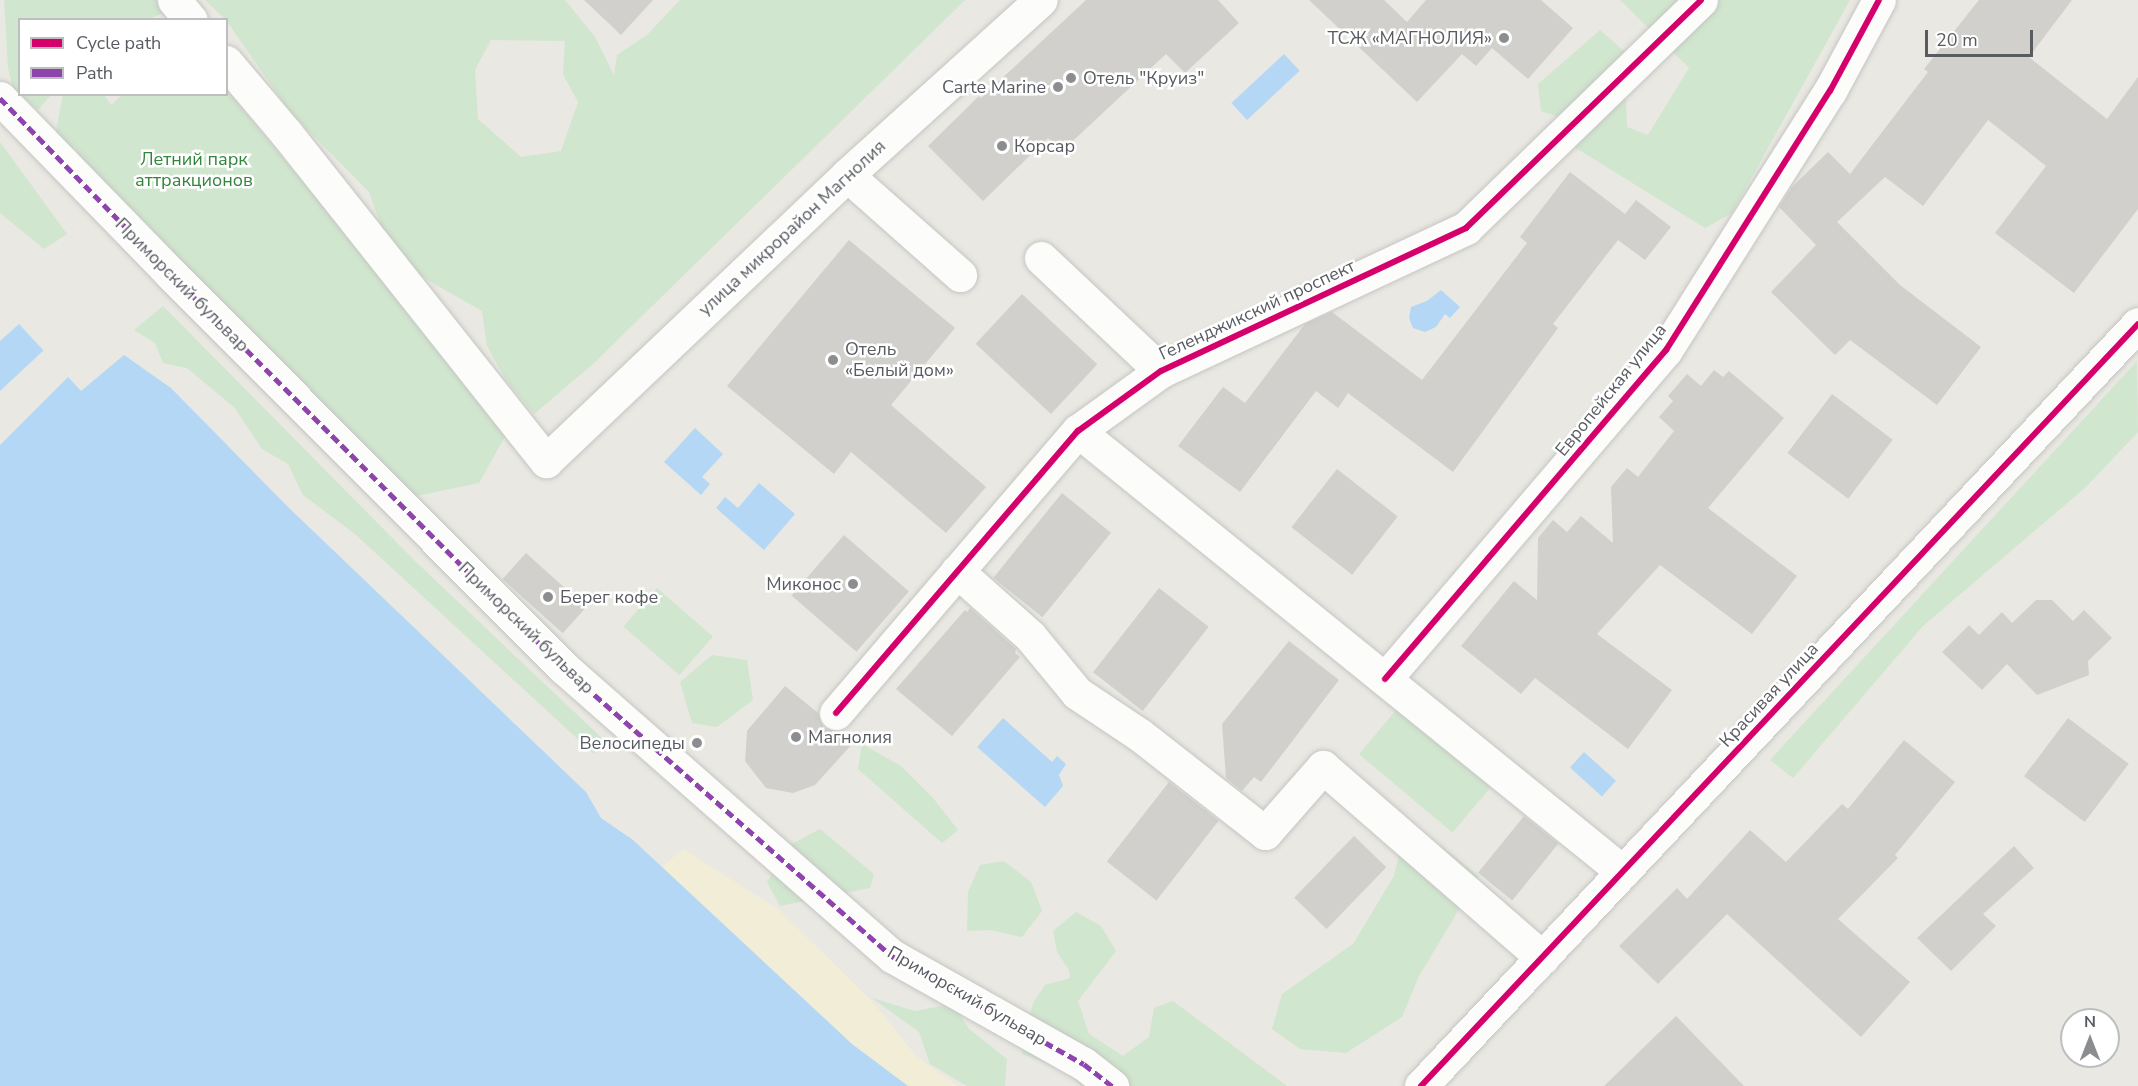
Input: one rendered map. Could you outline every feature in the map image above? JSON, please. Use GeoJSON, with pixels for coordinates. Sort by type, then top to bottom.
{"type":"FeatureCollection","features":[{"type":"Feature","properties":{"kind":"street"},"geometry":{"type":"LineString","coordinates":[[174,0],[188,18]]}},
{"type":"Feature","properties":{"kind":"street","name":"улица микрорайон Магнолия"},"geometry":{"type":"LineString","coordinates":[[228,64],[372,241],[546,461],[847,175],[1041,0]]}},
{"type":"Feature","properties":{"kind":"street","name":"Геленджикский проспект"},"geometry":{"type":"LineString","coordinates":[[836,713],[1078,431],[1161,371],[1466,228],[1701,0]]}},
{"type":"Feature","properties":{"kind":"street","name":"Европейская улица"},"geometry":{"type":"LineString","coordinates":[[1384,680],[1666,350],[1830,91],[1879,0]]}},
{"type":"Feature","properties":{"kind":"street","name":"Приморский бульвар"},"geometry":{"type":"LineString","coordinates":[[0,98],[170,273],[564,668],[892,956],[1084,1064],[1112,1086]]}},
{"type":"Feature","properties":{"kind":"street"},"geometry":{"type":"LineString","coordinates":[[847,175],[960,275]]}},
{"type":"Feature","properties":{"kind":"street"},"geometry":{"type":"LineString","coordinates":[[1041,258],[1161,371]]}},
{"type":"Feature","properties":{"kind":"street","name":"Красивая улица"},"geometry":{"type":"LineString","coordinates":[[1421,1086],[2138,324]]}},
{"type":"Feature","properties":{"kind":"street"},"geometry":{"type":"LineString","coordinates":[[1078,431],[1623,872]]}},
{"type":"Feature","properties":{"kind":"street"},"geometry":{"type":"LineString","coordinates":[[957,571],[1030,636],[1077,693],[1140,735],[1265,833],[1323,767],[1543,958]]}},
{"type":"Feature","properties":{"kind":"green space"},"geometry":{"type":"Polygon","coordinates":[[[4,0],[156,0],[167,12],[151,18],[18,18],[18,93],[13,89],[8,68],[4,0]]]}},
{"type":"Feature","properties":{"kind":"green space"},"geometry":{"type":"Polygon","coordinates":[[[205,0],[565,0],[595,37],[614,75],[617,55],[647,35],[680,0],[965,0],[593,364],[534,414],[506,380],[487,346],[482,311],[417,274],[383,232],[369,192],[290,112],[228,23],[228,18],[224,18],[205,0]],[[491,40],[475,70],[478,119],[521,157],[561,151],[578,102],[563,74],[565,41],[491,40]]]}},
{"type":"Feature","properties":{"kind":"green space"},"geometry":{"type":"Polygon","coordinates":[[[1620,0],[1850,0],[1732,213],[1705,228],[1576,148],[1572,121],[1541,111],[1538,84],[1600,30],[1624,51],[1627,127],[1648,135],[1689,68],[1620,0]]]}},
{"type":"Feature","properties":{"kind":"green space","name":"Летний парк аттракционов"},"geometry":{"type":"Polygon","coordinates":[[[228,91],[508,431],[479,483],[407,498],[86,170],[75,147],[67,150],[55,136],[63,96],[105,96],[111,105],[121,96],[228,96],[228,91]]]}},
{"type":"Feature","properties":{"kind":"green space"},"geometry":{"type":"Polygon","coordinates":[[[22,96],[50,96],[38,110],[22,96]]]}},
{"type":"Feature","properties":{"kind":"green space"},"geometry":{"type":"Polygon","coordinates":[[[0,142],[67,234],[44,249],[0,213],[0,142]]]}},
{"type":"Feature","properties":{"kind":"green space"},"geometry":{"type":"Polygon","coordinates":[[[163,306],[416,562],[605,741],[594,754],[355,534],[303,495],[288,464],[262,449],[234,407],[187,368],[163,363],[155,343],[134,330],[163,306]]]}},
{"type":"Feature","properties":{"kind":"green space"},"geometry":{"type":"Polygon","coordinates":[[[2137,361],[2138,432],[2086,487],[1923,626],[1793,778],[1770,760],[2137,361]]]}},
{"type":"Feature","properties":{"kind":"green space"},"geometry":{"type":"Polygon","coordinates":[[[657,588],[713,637],[679,675],[624,626],[657,588]]]}},
{"type":"Feature","properties":{"kind":"green space"},"geometry":{"type":"Polygon","coordinates":[[[712,655],[747,660],[753,700],[717,727],[692,723],[680,682],[712,655]]]}},
{"type":"Feature","properties":{"kind":"green space"},"geometry":{"type":"Polygon","coordinates":[[[1397,709],[1490,787],[1453,833],[1359,754],[1397,709]]]}},
{"type":"Feature","properties":{"kind":"green space"},"geometry":{"type":"Polygon","coordinates":[[[862,744],[901,766],[933,798],[958,830],[942,843],[858,769],[862,744]]]}},
{"type":"Feature","properties":{"kind":"green space"},"geometry":{"type":"Polygon","coordinates":[[[820,829],[874,874],[870,888],[780,906],[767,882],[788,846],[820,829]]]}},
{"type":"Feature","properties":{"kind":"green space"},"geometry":{"type":"Polygon","coordinates":[[[1402,842],[1444,848],[1479,876],[1419,976],[1402,1017],[1346,1053],[1300,1049],[1272,1029],[1282,994],[1353,944],[1394,876],[1402,842]]]}},
{"type":"Feature","properties":{"kind":"green space"},"geometry":{"type":"Polygon","coordinates":[[[1004,861],[1031,882],[1042,911],[1022,937],[990,930],[967,931],[968,892],[980,865],[1004,861]]]}},
{"type":"Feature","properties":{"kind":"green space"},"geometry":{"type":"Polygon","coordinates":[[[1076,912],[1101,926],[1116,951],[1078,1001],[1089,1034],[1123,1056],[1149,1037],[1154,1008],[1173,1001],[1287,1086],[1081,1086],[1067,1070],[1022,1054],[1033,1003],[1045,985],[1070,978],[1069,970],[1057,952],[1053,931],[1076,912]]]}},
{"type":"Feature","properties":{"kind":"green space"},"geometry":{"type":"Polygon","coordinates":[[[872,998],[915,1011],[953,1004],[969,1029],[1007,1059],[1005,1086],[967,1086],[930,1064],[919,1032],[872,998]]]}},
{"type":"Feature","properties":{"kind":"sand"},"geometry":{"type":"Polygon","coordinates":[[[683,849],[778,909],[872,1001],[917,1057],[958,1086],[908,1086],[852,1044],[662,867],[683,849]]]}},
{"type":"Feature","properties":{"kind":"water"},"geometry":{"type":"Polygon","coordinates":[[[1284,54],[1300,71],[1247,120],[1231,103],[1284,54]]]}},
{"type":"Feature","properties":{"kind":"water"},"geometry":{"type":"Polygon","coordinates":[[[1441,290],[1460,307],[1450,318],[1445,314],[1436,327],[1425,332],[1413,328],[1409,318],[1411,307],[1427,301],[1441,290]]]}},
{"type":"Feature","properties":{"kind":"water"},"geometry":{"type":"Polygon","coordinates":[[[19,324],[81,391],[124,355],[171,388],[288,507],[586,792],[601,818],[633,840],[852,1044],[908,1086],[0,1086],[0,341],[19,324]]]}},
{"type":"Feature","properties":{"kind":"water"},"geometry":{"type":"Polygon","coordinates":[[[695,428],[723,454],[702,477],[710,484],[701,495],[664,462],[695,428]]]}},
{"type":"Feature","properties":{"kind":"water"},"geometry":{"type":"Polygon","coordinates":[[[759,483],[795,514],[764,550],[716,508],[725,497],[738,508],[759,483]]]}},
{"type":"Feature","properties":{"kind":"water"},"geometry":{"type":"Polygon","coordinates":[[[1003,718],[1052,762],[1057,756],[1066,764],[1059,775],[1063,786],[1045,807],[977,747],[1003,718]]]}},
{"type":"Feature","properties":{"kind":"water"},"geometry":{"type":"Polygon","coordinates":[[[1584,752],[1616,781],[1602,796],[1570,768],[1584,752]]]}},
{"type":"Feature","properties":{"kind":"pier"},"geometry":{"type":"Polygon","coordinates":[[[44,350],[68,377],[0,445],[0,391],[44,350]]]}},
{"type":"Feature","properties":{"kind":"building"},"geometry":{"type":"Polygon","coordinates":[[[584,0],[653,0],[621,35],[584,0]]]}},
{"type":"Feature","properties":{"kind":"building","name":"Отель \"Круиз\""},"geometry":{"type":"Polygon","coordinates":[[[1086,0],[1218,0],[1239,23],[1185,73],[1166,54],[1061,152],[1048,138],[983,201],[928,146],[979,96],[981,98],[1086,0]]]}},
{"type":"Feature","properties":{"kind":"building"},"geometry":{"type":"Polygon","coordinates":[[[1309,0],[1384,0],[1407,22],[1426,0],[1541,0],[1573,28],[1528,79],[1492,48],[1476,66],[1462,54],[1417,102],[1309,0]]]}},
{"type":"Feature","properties":{"kind":"building"},"geometry":{"type":"Polygon","coordinates":[[[1979,0],[2072,0],[2029,57],[2107,119],[2138,77],[2138,209],[2074,293],[1995,233],[2046,166],[1988,120],[1923,206],[1885,177],[1837,222],[1900,285],[1981,347],[1937,405],[1850,340],[1835,355],[1771,292],[1816,245],[1779,207],[1792,187],[1828,152],[1850,174],[1928,72],[1924,69],[1979,0]]]}},
{"type":"Feature","properties":{"kind":"building"},"geometry":{"type":"Polygon","coordinates":[[[1570,172],[1625,214],[1636,200],[1671,227],[1645,260],[1618,240],[1553,324],[1558,328],[1453,472],[1348,393],[1338,408],[1316,391],[1240,492],[1178,446],[1223,387],[1245,403],[1305,324],[1332,312],[1422,380],[1527,243],[1520,237],[1570,172]]]}},
{"type":"Feature","properties":{"kind":"building"},"geometry":{"type":"Polygon","coordinates":[[[849,240],[955,328],[891,405],[986,487],[946,533],[851,452],[834,474],[727,386],[849,240]]]}},
{"type":"Feature","properties":{"kind":"building"},"geometry":{"type":"Polygon","coordinates":[[[1022,294],[1097,364],[1051,414],[976,344],[1022,294]]]}},
{"type":"Feature","properties":{"kind":"building"},"geometry":{"type":"Polygon","coordinates":[[[1714,370],[1723,377],[1729,371],[1784,418],[1708,508],[1797,576],[1752,634],[1660,565],[1597,634],[1672,690],[1628,749],[1535,678],[1521,694],[1461,646],[1514,581],[1537,600],[1538,538],[1553,520],[1567,532],[1581,516],[1613,543],[1611,487],[1627,468],[1638,477],[1674,431],[1659,417],[1673,401],[1668,396],[1687,374],[1701,386],[1714,370]]]}},
{"type":"Feature","properties":{"kind":"building"},"geometry":{"type":"Polygon","coordinates":[[[1832,394],[1893,440],[1848,499],[1787,453],[1832,394]]]}},
{"type":"Feature","properties":{"kind":"building"},"geometry":{"type":"Polygon","coordinates":[[[1337,469],[1398,516],[1352,575],[1291,527],[1337,469]]]}},
{"type":"Feature","properties":{"kind":"building"},"geometry":{"type":"Polygon","coordinates":[[[1062,493],[1111,533],[1042,617],[993,578],[1062,493]]]}},
{"type":"Feature","properties":{"kind":"building"},"geometry":{"type":"Polygon","coordinates":[[[844,535],[909,591],[856,652],[792,595],[844,535]]]}},
{"type":"Feature","properties":{"kind":"building"},"geometry":{"type":"Polygon","coordinates":[[[526,553],[586,607],[563,633],[503,579],[526,553]]]}},
{"type":"Feature","properties":{"kind":"building"},"geometry":{"type":"Polygon","coordinates":[[[1159,588],[1209,627],[1143,711],[1093,672],[1159,588]]]}},
{"type":"Feature","properties":{"kind":"building"},"geometry":{"type":"Polygon","coordinates":[[[2036,600],[2052,600],[2073,621],[2084,610],[2112,638],[2088,661],[2089,675],[2037,695],[2007,664],[1982,690],[1942,652],[1969,625],[1979,635],[2002,612],[2012,623],[2036,600]]]}},
{"type":"Feature","properties":{"kind":"building"},"geometry":{"type":"Polygon","coordinates":[[[970,608],[1016,649],[1015,653],[1020,657],[952,736],[896,689],[965,610],[967,612],[970,608]]]}},
{"type":"Feature","properties":{"kind":"building"},"geometry":{"type":"Polygon","coordinates":[[[1289,641],[1339,680],[1261,782],[1254,777],[1242,791],[1226,778],[1222,724],[1289,641]]]}},
{"type":"Feature","properties":{"kind":"building","name":"Магнолия"},"geometry":{"type":"Polygon","coordinates":[[[785,686],[818,713],[824,728],[839,731],[853,743],[815,785],[793,793],[766,788],[745,761],[747,731],[785,686]]]}},
{"type":"Feature","properties":{"kind":"building"},"geometry":{"type":"Polygon","coordinates":[[[2068,718],[2129,764],[2085,822],[2024,776],[2068,718]]]}},
{"type":"Feature","properties":{"kind":"building"},"geometry":{"type":"Polygon","coordinates":[[[1904,740],[1955,782],[1895,855],[1898,858],[1838,919],[1910,982],[1861,1037],[1727,914],[1658,984],[1619,946],[1677,888],[1687,899],[1750,830],[1786,862],[1842,804],[1848,809],[1904,740]]]}},
{"type":"Feature","properties":{"kind":"building"},"geometry":{"type":"Polygon","coordinates":[[[1169,782],[1219,821],[1156,900],[1107,862],[1169,782]]]}},
{"type":"Feature","properties":{"kind":"building"},"geometry":{"type":"Polygon","coordinates":[[[1524,816],[1558,844],[1512,900],[1478,873],[1524,816]]]}},
{"type":"Feature","properties":{"kind":"building"},"geometry":{"type":"Polygon","coordinates":[[[1354,836],[1386,867],[1327,929],[1294,898],[1354,836]]]}},
{"type":"Feature","properties":{"kind":"building"},"geometry":{"type":"Polygon","coordinates":[[[2014,846],[2034,868],[1983,914],[1996,926],[1951,971],[1917,938],[2014,846]]]}},
{"type":"Feature","properties":{"kind":"building"},"geometry":{"type":"Polygon","coordinates":[[[1676,1016],[1744,1086],[1604,1086],[1676,1016]]]}},
{"type":"Feature","properties":{"kind":"marked path"},"geometry":{"type":"LineString","coordinates":[[0,98],[170,273],[564,668],[892,956],[1084,1064],[1112,1086]]}},
{"type":"Feature","properties":{"kind":"cycle path"},"geometry":{"type":"LineString","coordinates":[[836,713],[1078,431],[1161,371],[1466,228],[1701,0]]}},
{"type":"Feature","properties":{"kind":"cycle path"},"geometry":{"type":"LineString","coordinates":[[1385,679],[1666,350],[1830,91],[1879,0]]}},
{"type":"Feature","properties":{"kind":"cycle path"},"geometry":{"type":"LineString","coordinates":[[1421,1086],[2138,324]]}},
{"type":"Feature","properties":{"kind":"place","name":"ТСЖ «МАГНОЛИЯ»"},"geometry":{"type":"Point","coordinates":[1504,38]}},
{"type":"Feature","properties":{"kind":"place","name":"Отель \"Круиз\""},"geometry":{"type":"Point","coordinates":[1071,78]}},
{"type":"Feature","properties":{"kind":"place","name":"Carte Marine"},"geometry":{"type":"Point","coordinates":[1058,87]}},
{"type":"Feature","properties":{"kind":"place","name":"Корсар"},"geometry":{"type":"Point","coordinates":[1002,146]}},
{"type":"Feature","properties":{"kind":"place","name":"Отель «Белый дом»"},"geometry":{"type":"Point","coordinates":[833,360]}},
{"type":"Feature","properties":{"kind":"place","name":"Миконос"},"geometry":{"type":"Point","coordinates":[853,584]}},
{"type":"Feature","properties":{"kind":"place","name":"Берег кофе"},"geometry":{"type":"Point","coordinates":[548,597]}},
{"type":"Feature","properties":{"kind":"place","name":"Магнолия"},"geometry":{"type":"Point","coordinates":[796,737]}},
{"type":"Feature","properties":{"kind":"place","name":"Велосипеды"},"geometry":{"type":"Point","coordinates":[697,743]}}]}
